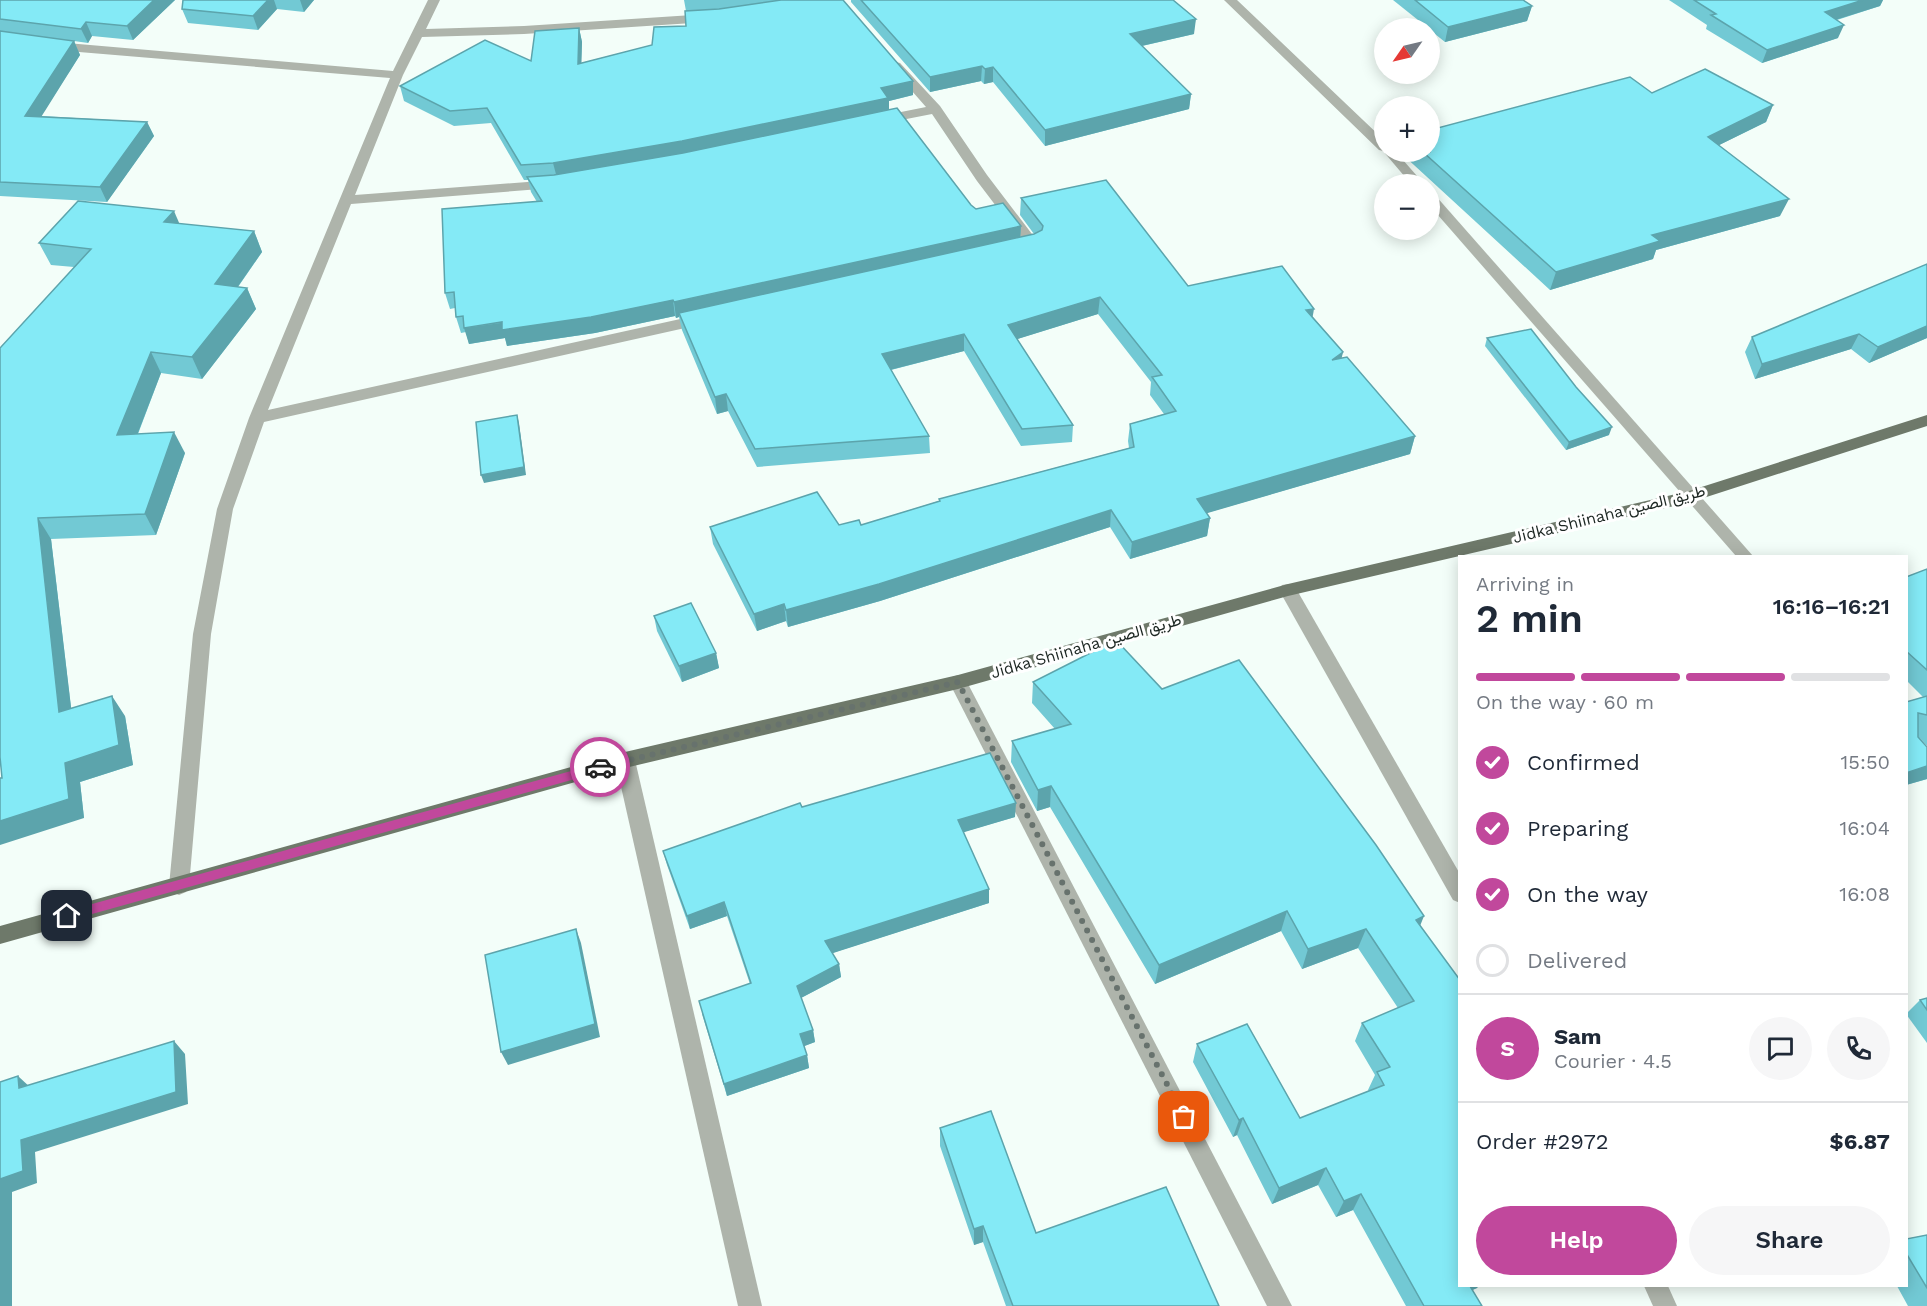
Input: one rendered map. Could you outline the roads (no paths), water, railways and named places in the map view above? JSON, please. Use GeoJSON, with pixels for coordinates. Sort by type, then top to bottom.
{"type":"FeatureCollection","features":[{"type":"Feature","properties":{"kind":"main road","name":"Jidka Shiinaha طريق الصين"},"geometry":{"type":"LineString","coordinates":[[0,935],[625,760],[958,682],[1288,590],[1691,496],[1927,420]]}},
{"type":"Feature","properties":{"kind":"street"},"geometry":{"type":"LineString","coordinates":[[179,886],[202,634],[225,508],[256,418],[397,75],[434,0]]}},
{"type":"Feature","properties":{"kind":"street"},"geometry":{"type":"LineString","coordinates":[[1230,0],[1374,137]]}},
{"type":"Feature","properties":{"kind":"street"},"geometry":{"type":"LineString","coordinates":[[419,33],[524,30],[721,17]]}},
{"type":"Feature","properties":{"kind":"street"},"geometry":{"type":"LineString","coordinates":[[41,44],[397,75]]}},
{"type":"Feature","properties":{"kind":"street"},"geometry":{"type":"LineString","coordinates":[[885,53],[934,109],[982,178],[1033,245],[1010,250]]}},
{"type":"Feature","properties":{"kind":"street"},"geometry":{"type":"LineString","coordinates":[[866,123],[934,109]]}},
{"type":"Feature","properties":{"kind":"street"},"geometry":{"type":"LineString","coordinates":[[1398,162],[1409,174]]}},
{"type":"Feature","properties":{"kind":"street"},"geometry":{"type":"LineString","coordinates":[[346,200],[569,182]]}},
{"type":"Feature","properties":{"kind":"street"},"geometry":{"type":"LineString","coordinates":[[1440,209],[1743,555]]}},
{"type":"Feature","properties":{"kind":"street"},"geometry":{"type":"LineString","coordinates":[[256,418],[720,315]]}},
{"type":"Feature","properties":{"kind":"street"},"geometry":{"type":"LineString","coordinates":[[1288,590],[1458,890]]}},
{"type":"Feature","properties":{"kind":"street"},"geometry":{"type":"LineString","coordinates":[[958,682],[1280,1306]]}},
{"type":"Feature","properties":{"kind":"street"},"geometry":{"type":"LineString","coordinates":[[625,760],[750,1306]]}},
{"type":"Feature","properties":{"kind":"street"},"geometry":{"type":"LineString","coordinates":[[1656,1287],[1665,1306]]}}]}
